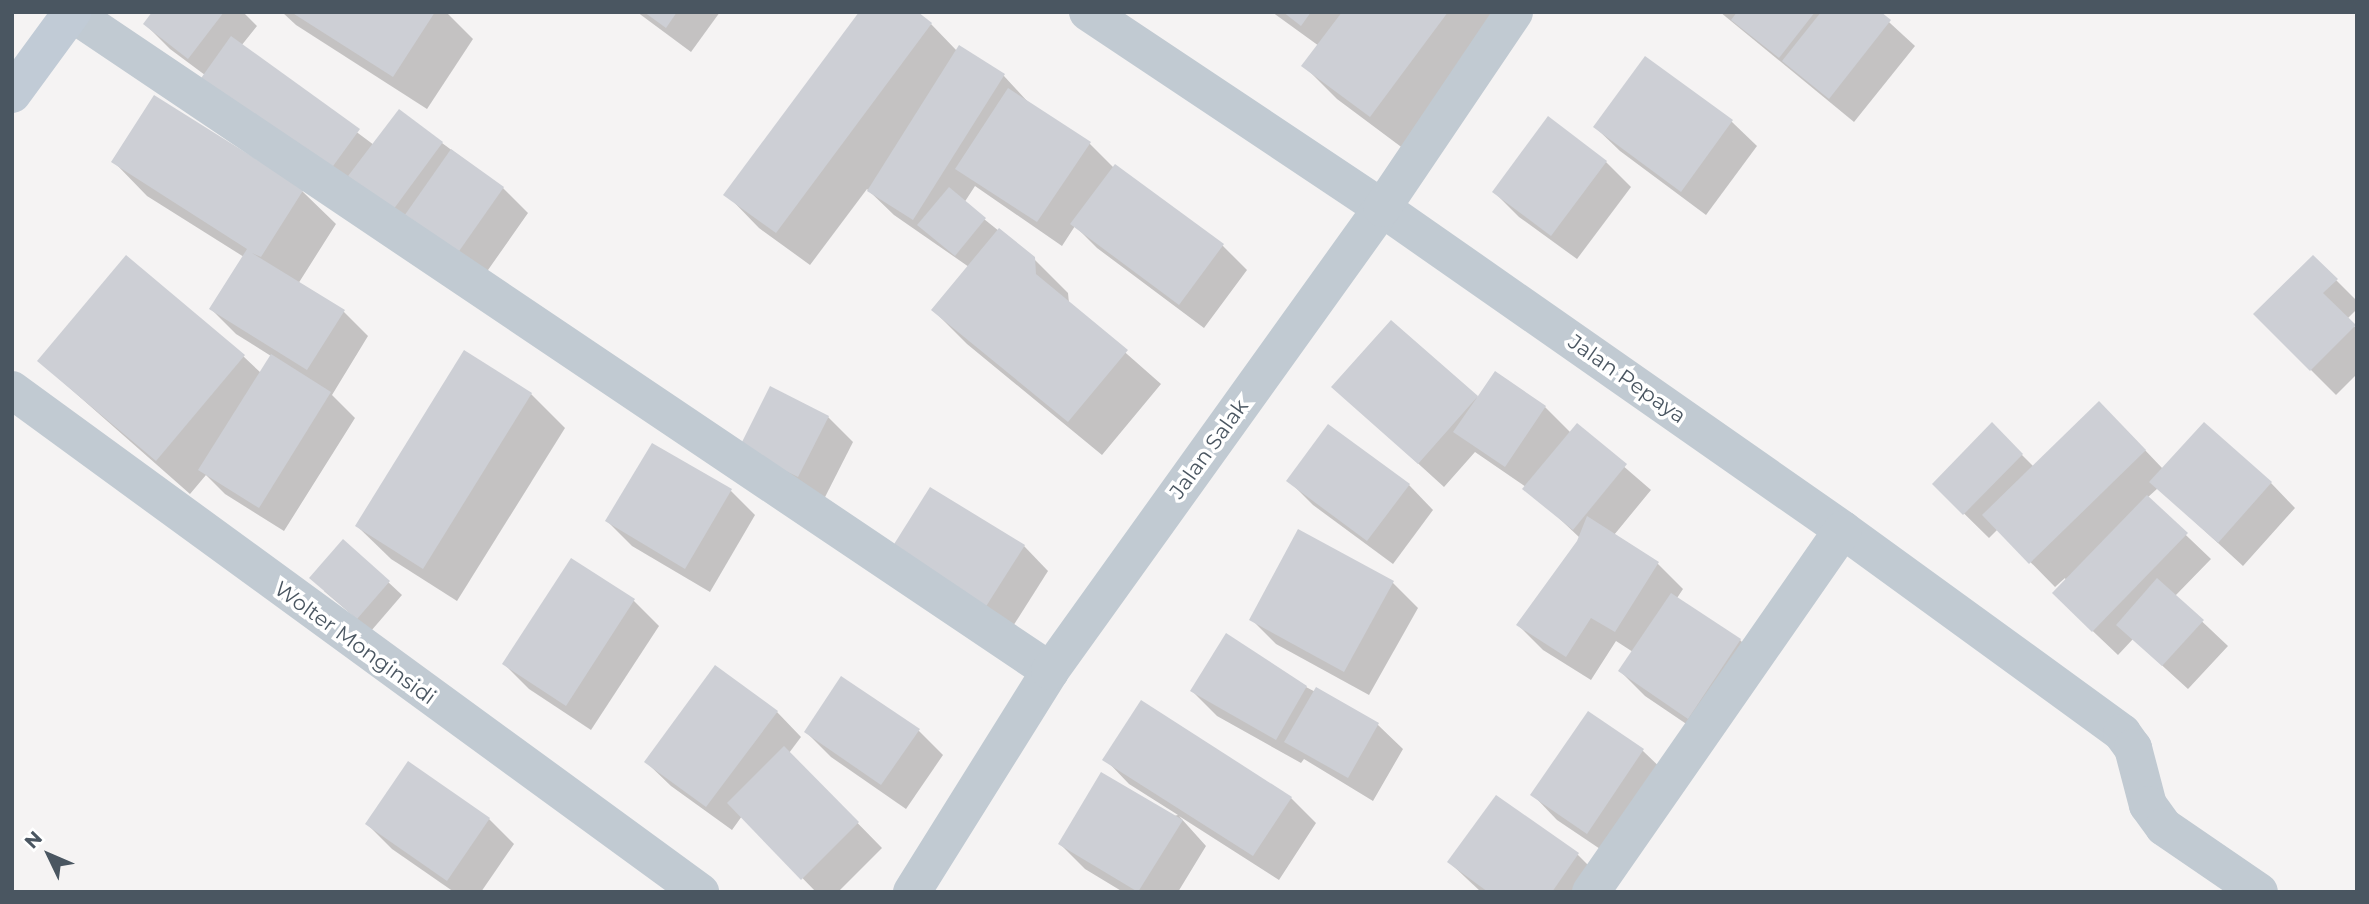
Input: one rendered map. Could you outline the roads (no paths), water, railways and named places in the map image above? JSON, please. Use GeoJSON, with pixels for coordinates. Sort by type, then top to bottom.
{"type":"FeatureCollection","features":[{"type":"Feature","properties":{"kind":"main road"},"geometry":{"type":"LineString","coordinates":[[12,94],[72,12]]}},
{"type":"Feature","properties":{"kind":"street"},"geometry":{"type":"LineString","coordinates":[[72,12],[1050,671]]}},
{"type":"Feature","properties":{"kind":"street","name":"Jalan Pepaya"},"geometry":{"type":"LineString","coordinates":[[1088,12],[1382,208],[1843,530],[2122,733],[2133,748],[2148,805],[2164,827],[2259,892]]}},
{"type":"Feature","properties":{"kind":"street","name":"Jalan Salak"},"geometry":{"type":"LineString","coordinates":[[912,892],[1050,671],[1382,208],[1514,12]]}},
{"type":"Feature","properties":{"kind":"street","name":"Wolter Monginsidi"},"geometry":{"type":"LineString","coordinates":[[12,390],[700,892]]}},
{"type":"Feature","properties":{"kind":"street"},"geometry":{"type":"LineString","coordinates":[[1591,892],[1843,530]]}}]}
